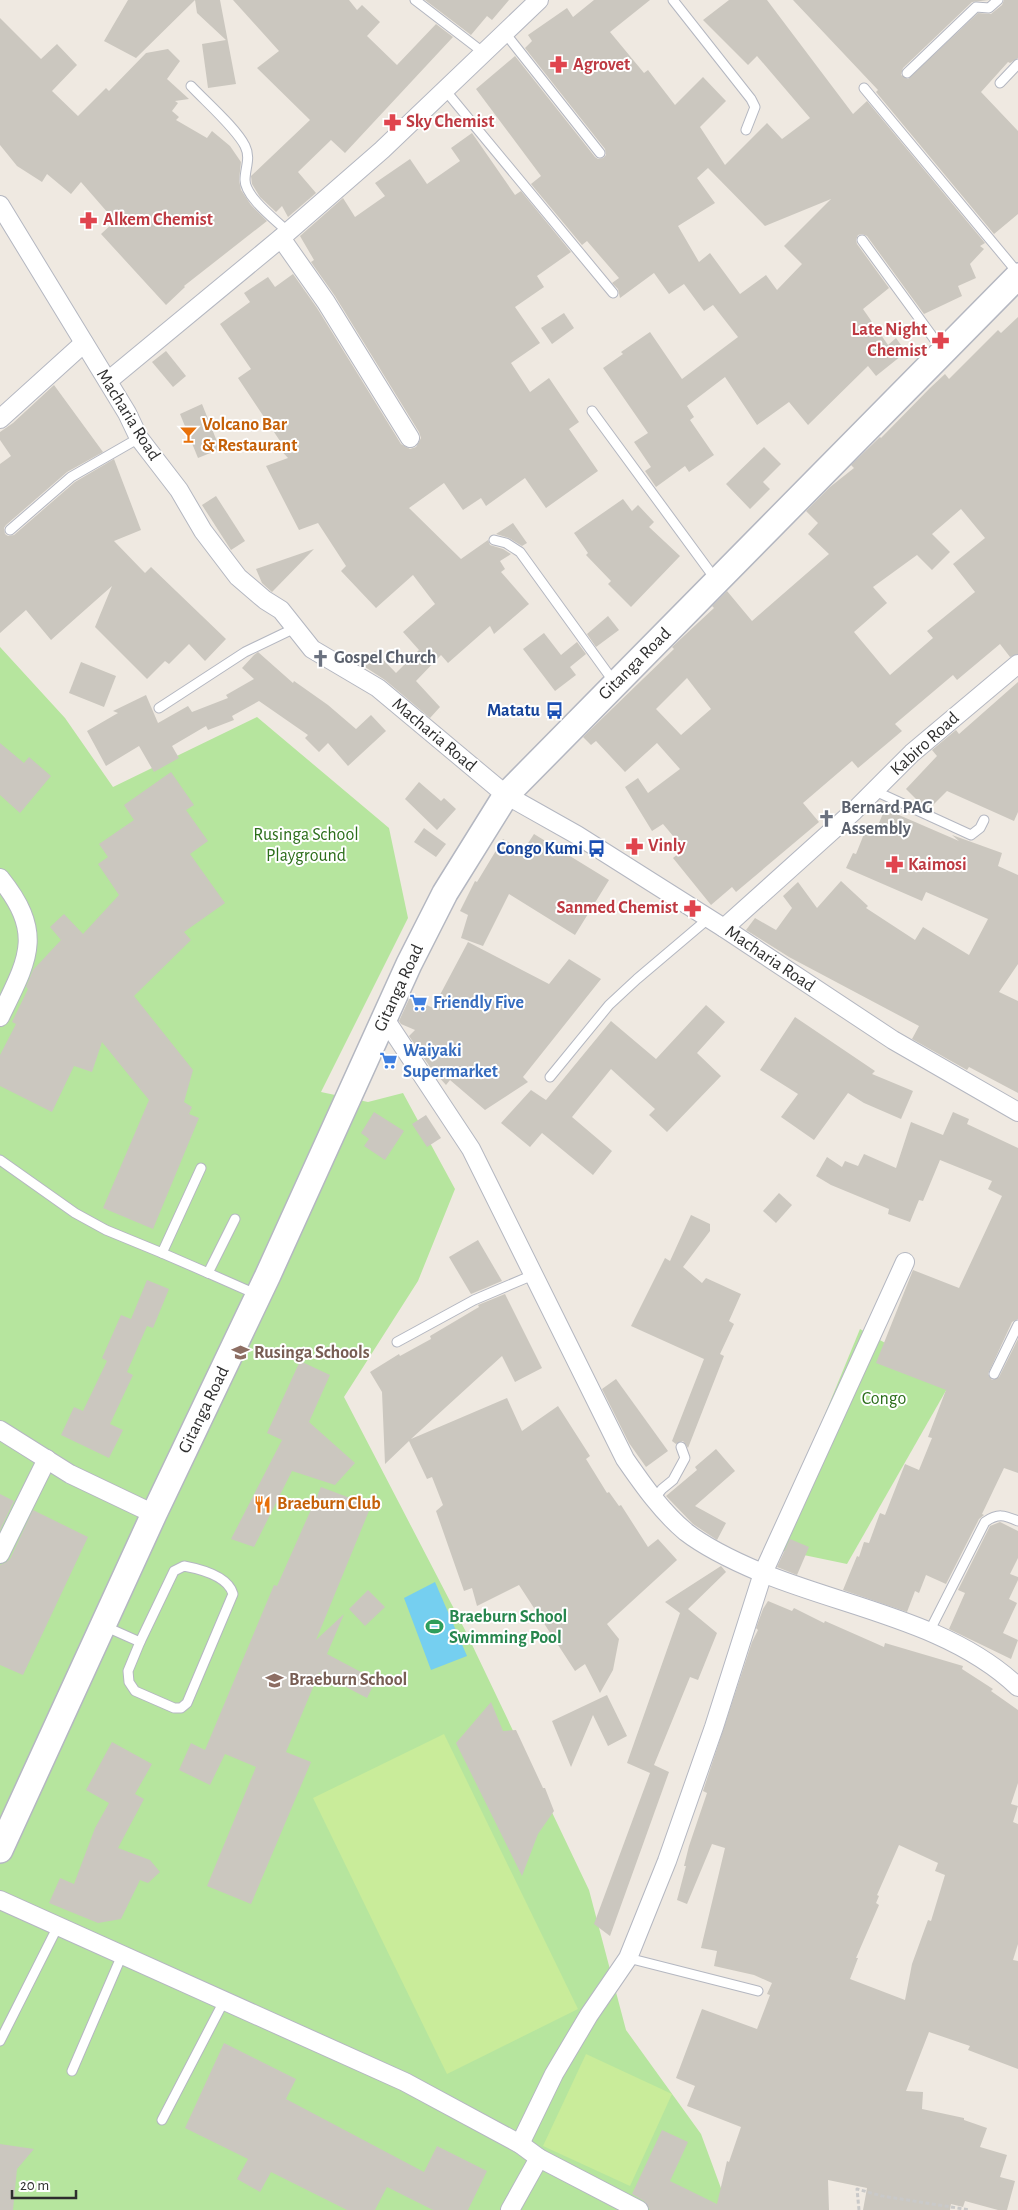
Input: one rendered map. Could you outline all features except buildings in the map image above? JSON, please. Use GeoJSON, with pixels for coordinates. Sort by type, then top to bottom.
{"type":"FeatureCollection","features":[{"type":"Feature","properties":{"kind":"main road","name":"Gitanga Road"},"geometry":{"type":"LineString","coordinates":[[0,1850],[9,1822],[104,1626],[154,1514],[259,1295],[409,964],[445,893],[506,795],[1018,274]]}},
{"type":"Feature","properties":{"kind":"street"},"geometry":{"type":"LineString","coordinates":[[108,381],[284,235],[382,150],[539,0]]}},
{"type":"Feature","properties":{"kind":"street","name":"Macharia Road"},"geometry":{"type":"LineString","coordinates":[[0,205],[108,381],[139,438],[179,490],[203,531],[238,577],[265,600],[282,610],[312,648],[378,688],[506,795],[577,835],[716,923],[893,1040],[1018,1112]]}},
{"type":"Feature","properties":{"kind":"street"},"geometry":{"type":"LineString","coordinates":[[284,235],[410,438]]}},
{"type":"Feature","properties":{"kind":"street"},"geometry":{"type":"LineString","coordinates":[[0,419],[84,343]]}},
{"type":"Feature","properties":{"kind":"street","name":"Kabiro Road"},"geometry":{"type":"LineString","coordinates":[[716,923],[875,791],[912,753],[1018,664]]}},
{"type":"Feature","properties":{"kind":"street"},"geometry":{"type":"LineString","coordinates":[[0,878],[14,896],[26,922],[28,952],[18,981],[0,1017]]}},
{"type":"Feature","properties":{"kind":"street"},"geometry":{"type":"LineString","coordinates":[[385,1019],[471,1149],[625,1459],[654,1499],[686,1532],[726,1558],[948,1640],[1000,1670],[1018,1687]]}},
{"type":"Feature","properties":{"kind":"street"},"geometry":{"type":"LineString","coordinates":[[520,2144],[554,2074],[589,2015],[628,1958],[674,1843],[714,1727],[763,1573],[905,1262]]}},
{"type":"Feature","properties":{"kind":"street"},"geometry":{"type":"LineString","coordinates":[[0,1430],[70,1474],[154,1514]]}},
{"type":"Feature","properties":{"kind":"street"},"geometry":{"type":"LineString","coordinates":[[0,1554],[47,1459]]}},
{"type":"Feature","properties":{"kind":"street"},"geometry":{"type":"LineString","coordinates":[[0,1900],[405,2082],[520,2144],[539,2158],[639,2210]]}},
{"type":"Feature","properties":{"kind":"street"},"geometry":{"type":"LineString","coordinates":[[510,2210],[539,2158]]}},
{"type":"Feature","properties":{"kind":"lane"},"geometry":{"type":"LineString","coordinates":[[415,0],[484,53]]}},
{"type":"Feature","properties":{"kind":"lane"},"geometry":{"type":"LineString","coordinates":[[672,0],[751,99],[755,107],[746,130]]}},
{"type":"Feature","properties":{"kind":"lane"},"geometry":{"type":"LineString","coordinates":[[907,73],[976,7],[989,8],[998,0]]}},
{"type":"Feature","properties":{"kind":"lane"},"geometry":{"type":"LineString","coordinates":[[505,33],[600,153]]}},
{"type":"Feature","properties":{"kind":"lane"},"geometry":{"type":"LineString","coordinates":[[1000,83],[1018,64]]}},
{"type":"Feature","properties":{"kind":"lane"},"geometry":{"type":"LineString","coordinates":[[191,86],[240,138],[248,156],[245,180],[246,189],[284,235]]}},
{"type":"Feature","properties":{"kind":"lane"},"geometry":{"type":"LineString","coordinates":[[864,88],[1018,274]]}},
{"type":"Feature","properties":{"kind":"lane"},"geometry":{"type":"LineString","coordinates":[[445,90],[613,293]]}},
{"type":"Feature","properties":{"kind":"lane"},"geometry":{"type":"LineString","coordinates":[[862,240],[943,351]]}},
{"type":"Feature","properties":{"kind":"lane"},"geometry":{"type":"LineString","coordinates":[[592,411],[717,581]]}},
{"type":"Feature","properties":{"kind":"lane"},"geometry":{"type":"LineString","coordinates":[[10,530],[72,477],[139,438]]}},
{"type":"Feature","properties":{"kind":"lane"},"geometry":{"type":"LineString","coordinates":[[494,540],[506,543],[520,552],[616,684]]}},
{"type":"Feature","properties":{"kind":"lane"},"geometry":{"type":"LineString","coordinates":[[159,708],[237,657],[295,628]]}},
{"type":"Feature","properties":{"kind":"lane"},"geometry":{"type":"LineString","coordinates":[[875,791],[971,835],[980,828],[984,820]]}},
{"type":"Feature","properties":{"kind":"lane"},"geometry":{"type":"LineString","coordinates":[[550,1078],[610,1005],[637,979],[716,923]]}},
{"type":"Feature","properties":{"kind":"lane"},"geometry":{"type":"LineString","coordinates":[[0,1160],[75,1213],[106,1230],[259,1295]]}},
{"type":"Feature","properties":{"kind":"lane"},"geometry":{"type":"LineString","coordinates":[[162,1253],[201,1168]]}},
{"type":"Feature","properties":{"kind":"lane"},"geometry":{"type":"LineString","coordinates":[[208,1273],[235,1220]]}},
{"type":"Feature","properties":{"kind":"lane"},"geometry":{"type":"LineString","coordinates":[[397,1342],[474,1300],[533,1275]]}},
{"type":"Feature","properties":{"kind":"lane"},"geometry":{"type":"LineString","coordinates":[[994,1374],[1018,1326]]}},
{"type":"Feature","properties":{"kind":"lane"},"geometry":{"type":"LineString","coordinates":[[654,1499],[662,1489],[674,1480],[685,1458],[681,1447]]}},
{"type":"Feature","properties":{"kind":"lane"},"geometry":{"type":"LineString","coordinates":[[929,1632],[985,1522],[995,1515],[1003,1515],[1018,1521]]}},
{"type":"Feature","properties":{"kind":"lane"},"geometry":{"type":"LineString","coordinates":[[184,1566],[193,1568],[226,1582],[231,1588],[233,1594],[187,1703],[181,1708],[174,1708],[135,1691],[129,1682],[128,1671],[140,1642],[174,1571],[184,1566]]}},
{"type":"Feature","properties":{"kind":"lane"},"geometry":{"type":"LineString","coordinates":[[104,1626],[140,1642]]}},
{"type":"Feature","properties":{"kind":"lane"},"geometry":{"type":"LineString","coordinates":[[0,2041],[58,1926]]}},
{"type":"Feature","properties":{"kind":"lane"},"geometry":{"type":"LineString","coordinates":[[72,2071],[122,1954]]}},
{"type":"Feature","properties":{"kind":"lane"},"geometry":{"type":"LineString","coordinates":[[628,1958],[758,1991]]}},
{"type":"Feature","properties":{"kind":"lane"},"geometry":{"type":"LineString","coordinates":[[162,2120],[224,2001]]}},
{"type":"Feature","properties":{"kind":"path"},"geometry":{"type":"LineString","coordinates":[[859,2210],[857,2189],[882,2196],[970,2210]]}},
{"type":"Feature","properties":{"kind":"green space","name":"Rusinga School Playground"},"geometry":{"type":"Polygon","coordinates":[[[0,647],[65,718],[113,787],[257,717],[389,828],[408,918],[321,1092],[368,1102],[403,1093],[455,1189],[418,1281],[344,1397],[465,1630],[589,1890],[626,2030],[701,2134],[729,2210],[0,2210],[0,647]]]}},
{"type":"Feature","properties":{"kind":"green space","name":"Congo"},"geometry":{"type":"Polygon","coordinates":[[[860,1329],[952,1380],[847,1564],[770,1548],[860,1329]]]}},
{"type":"Feature","properties":{"kind":"green space"},"geometry":{"type":"Polygon","coordinates":[[[444,1734],[578,2009],[447,2074],[313,1798],[444,1734]]]}},
{"type":"Feature","properties":{"kind":"green space"},"geometry":{"type":"Polygon","coordinates":[[[586,2054],[672,2094],[630,2186],[543,2146],[586,2054]]]}},
{"type":"Feature","properties":{"kind":"water","name":"Braeburn School Swimming Pool"},"geometry":{"type":"Polygon","coordinates":[[[435,1582],[467,1656],[431,1670],[404,1598],[435,1582]]]}},
{"type":"Feature","properties":{"kind":"place","name":"Agrovet"},"geometry":{"type":"Point","coordinates":[559,65]}},
{"type":"Feature","properties":{"kind":"place","name":"Sky Chemist"},"geometry":{"type":"Point","coordinates":[392,122]}},
{"type":"Feature","properties":{"kind":"place","name":"Alkem Chemist"},"geometry":{"type":"Point","coordinates":[89,220]}},
{"type":"Feature","properties":{"kind":"place","name":"Late Night Chemist"},"geometry":{"type":"Point","coordinates":[941,340]}},
{"type":"Feature","properties":{"kind":"place","name":"Volcano Bar & Restaurant"},"geometry":{"type":"Point","coordinates":[188,435]}},
{"type":"Feature","properties":{"kind":"place","name":"Gospel Church"},"geometry":{"type":"Point","coordinates":[320,658]}},
{"type":"Feature","properties":{"kind":"place","name":"Matatu"},"geometry":{"type":"Point","coordinates":[554,711]}},
{"type":"Feature","properties":{"kind":"place","name":"Bernard PAG Assembly"},"geometry":{"type":"Point","coordinates":[827,818]}},
{"type":"Feature","properties":{"kind":"place","name":"Vinly"},"geometry":{"type":"Point","coordinates":[634,846]}},
{"type":"Feature","properties":{"kind":"place","name":"Congo Kumi"},"geometry":{"type":"Point","coordinates":[597,849]}},
{"type":"Feature","properties":{"kind":"place","name":"Kaimosi"},"geometry":{"type":"Point","coordinates":[894,865]}},
{"type":"Feature","properties":{"kind":"place","name":"Sanmed Chemist"},"geometry":{"type":"Point","coordinates":[692,908]}},
{"type":"Feature","properties":{"kind":"place","name":"Friendly Five"},"geometry":{"type":"Point","coordinates":[419,1003]}},
{"type":"Feature","properties":{"kind":"place","name":"Waiyaki Supermarket"},"geometry":{"type":"Point","coordinates":[389,1061]}},
{"type":"Feature","properties":{"kind":"place","name":"Rusinga Schools"},"geometry":{"type":"Point","coordinates":[240,1353]}},
{"type":"Feature","properties":{"kind":"place","name":"Braeburn Club"},"geometry":{"type":"Point","coordinates":[263,1504]}},
{"type":"Feature","properties":{"kind":"place","name":"Braeburn School Swimming Pool"},"geometry":{"type":"Point","coordinates":[435,1627]}},
{"type":"Feature","properties":{"kind":"place","name":"Braeburn School"},"geometry":{"type":"Point","coordinates":[275,1680]}}]}
